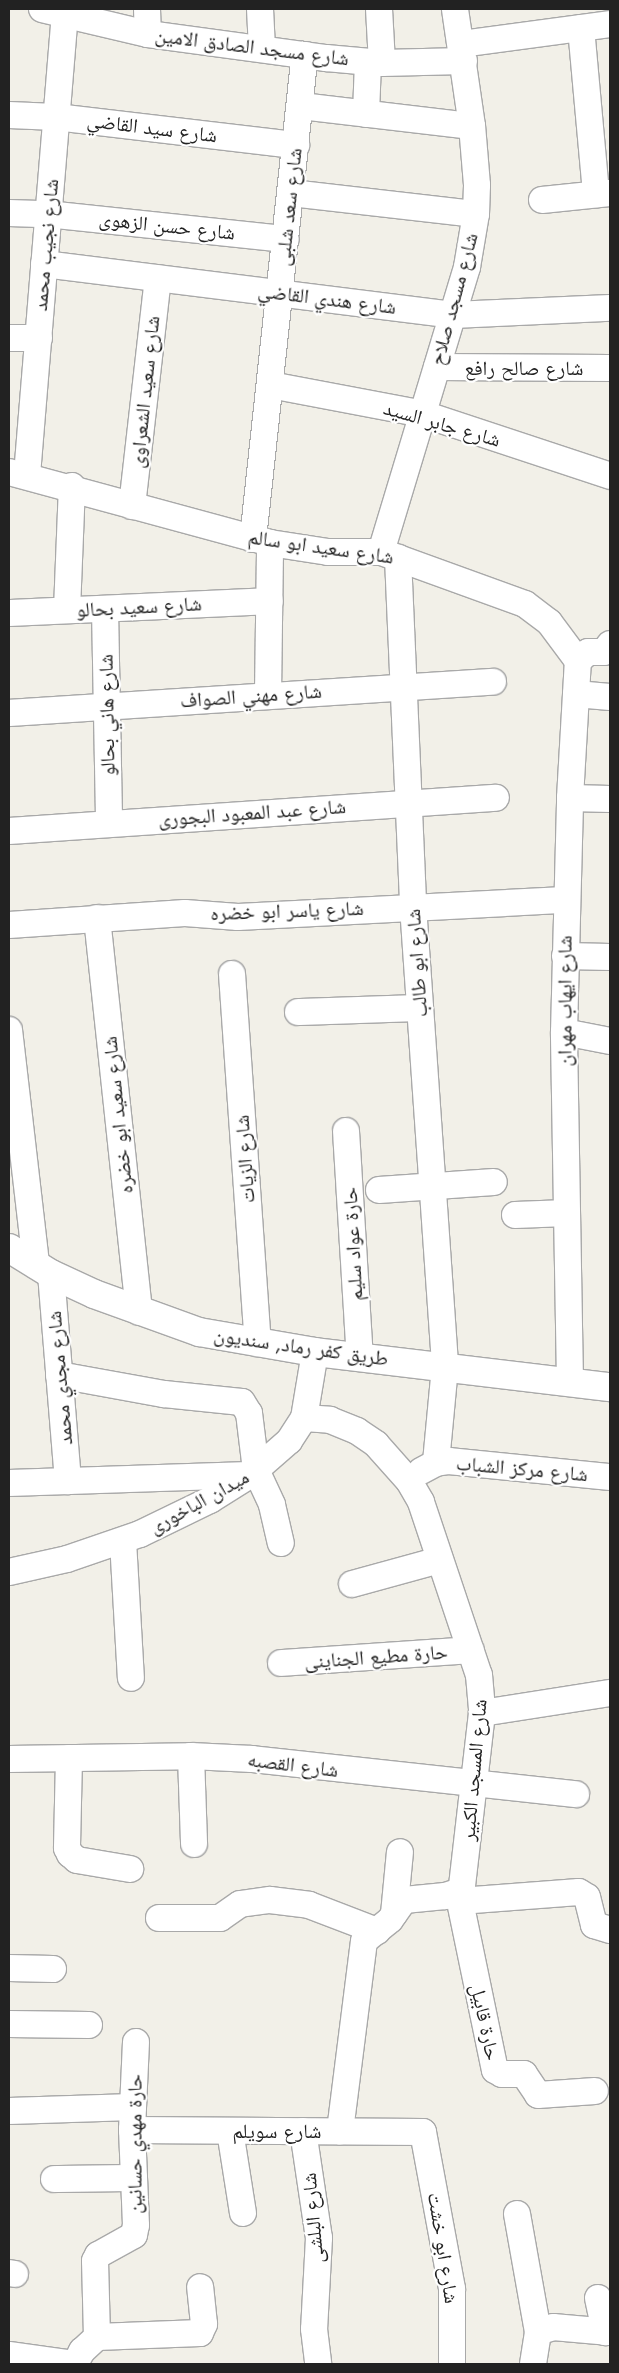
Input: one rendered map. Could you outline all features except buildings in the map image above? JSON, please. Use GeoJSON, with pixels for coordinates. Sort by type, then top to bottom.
{"type":"FeatureCollection","features":[{"type":"Feature","properties":{"kind":"street"},"geometry":{"type":"LineString","coordinates":[[260,9],[262,49]]}},
{"type":"Feature","properties":{"kind":"street"},"geometry":{"type":"LineString","coordinates":[[366,114],[375,62],[379,9]]}},
{"type":"Feature","properties":{"kind":"street","name":"شارع مسجد صلاح"},"geometry":{"type":"LineString","coordinates":[[389,555],[422,414],[467,267],[476,214],[477,185],[472,126],[463,53],[455,9]]}},
{"type":"Feature","properties":{"kind":"street","name":"شارع مسجد الصادق الامين"},"geometry":{"type":"LineString","coordinates":[[53,11],[148,21],[262,49],[375,62],[463,53],[581,28],[610,24]]}},
{"type":"Feature","properties":{"kind":"street","name":"شارع نجيب محمد"},"geometry":{"type":"LineString","coordinates":[[18,474],[39,338],[47,214],[56,117],[53,11]]}},
{"type":"Feature","properties":{"kind":"street"},"geometry":{"type":"LineString","coordinates":[[542,200],[603,193],[581,28]]}},
{"type":"Feature","properties":{"kind":"street","name":"شارع سعد شلبى"},"geometry":{"type":"LineString","coordinates":[[268,694],[270,601],[262,541],[270,385],[305,55]]}},
{"type":"Feature","properties":{"kind":"street"},"geometry":{"type":"LineString","coordinates":[[301,106],[472,126]]}},
{"type":"Feature","properties":{"kind":"street","name":"شارع سيد القاضي"},"geometry":{"type":"LineString","coordinates":[[9,115],[56,117],[296,145]]}},
{"type":"Feature","properties":{"kind":"street"},"geometry":{"type":"LineString","coordinates":[[291,193],[476,214]]}},
{"type":"Feature","properties":{"kind":"street","name":"شارع حسن الزهوى"},"geometry":{"type":"LineString","coordinates":[[9,213],[47,214],[286,239]]}},
{"type":"Feature","properties":{"kind":"street","name":"شارع هندي القاضي"},"geometry":{"type":"LineString","coordinates":[[44,264],[452,315],[610,308]]}},
{"type":"Feature","properties":{"kind":"street","name":"شارع سعيد الشعراوى"},"geometry":{"type":"LineString","coordinates":[[132,506],[158,278]]}},
{"type":"Feature","properties":{"kind":"street"},"geometry":{"type":"LineString","coordinates":[[9,338],[39,338]]}},
{"type":"Feature","properties":{"kind":"street","name":"شارع صالح رافع"},"geometry":{"type":"LineString","coordinates":[[437,367],[610,368]]}},
{"type":"Feature","properties":{"kind":"street","name":"شارع جابر السيد"},"geometry":{"type":"LineString","coordinates":[[270,385],[422,414],[610,476]]}},
{"type":"Feature","properties":{"kind":"street","name":"شارع سعيد ابو سالم"},"geometry":{"type":"LineString","coordinates":[[18,474],[72,486],[132,506],[262,541],[328,552],[389,555],[525,604],[549,622],[578,661]]}},
{"type":"Feature","properties":{"kind":"street"},"geometry":{"type":"LineString","coordinates":[[67,610],[72,486]]}},
{"type":"Feature","properties":{"kind":"street","name":"شارع ابو طالب"},"geometry":{"type":"LineString","coordinates":[[389,555],[404,687],[420,1008],[445,1367],[436,1463]]}},
{"type":"Feature","properties":{"kind":"street","name":"شارع سعيد بحالو"},"geometry":{"type":"LineString","coordinates":[[9,613],[270,601]]}},
{"type":"Feature","properties":{"kind":"street","name":"شارع هاني بحالو"},"geometry":{"type":"LineString","coordinates":[[105,609],[109,822]]}},
{"type":"Feature","properties":{"kind":"street"},"geometry":{"type":"LineString","coordinates":[[578,661],[588,652],[604,652],[610,644]]}},
{"type":"Feature","properties":{"kind":"street","name":"شارع ايهاب مهران"},"geometry":{"type":"LineString","coordinates":[[570,1382],[564,1032],[566,900],[578,661]]}},
{"type":"Feature","properties":{"kind":"street","name":"شارع مهني الصواف"},"geometry":{"type":"LineString","coordinates":[[9,713],[268,694],[493,682]]}},
{"type":"Feature","properties":{"kind":"street"},"geometry":{"type":"LineString","coordinates":[[576,694],[610,696]]}},
{"type":"Feature","properties":{"kind":"street","name":"شارع عبد المعبود البجورى"},"geometry":{"type":"LineString","coordinates":[[9,831],[109,822],[496,798]]}},
{"type":"Feature","properties":{"kind":"street"},"geometry":{"type":"LineString","coordinates":[[570,798],[610,800]]}},
{"type":"Feature","properties":{"kind":"street","name":"شارع ياسر ابو خضره"},"geometry":{"type":"LineString","coordinates":[[9,925],[186,913],[238,917],[414,906],[566,900]]}},
{"type":"Feature","properties":{"kind":"street","name":"شارع سعيد ابو خضره"},"geometry":{"type":"LineString","coordinates":[[97,918],[140,1312]]}},
{"type":"Feature","properties":{"kind":"street"},"geometry":{"type":"LineString","coordinates":[[565,956],[610,956]]}},
{"type":"Feature","properties":{"kind":"street","name":"شارع الزيات"},"geometry":{"type":"LineString","coordinates":[[232,974],[258,1343]]}},
{"type":"Feature","properties":{"kind":"street"},"geometry":{"type":"LineString","coordinates":[[298,1012],[420,1008]]}},
{"type":"Feature","properties":{"kind":"street","name":"شارع مجدي محمد"},"geometry":{"type":"LineString","coordinates":[[9,1030],[60,1375],[68,1481]]}},
{"type":"Feature","properties":{"kind":"street"},"geometry":{"type":"LineString","coordinates":[[564,1032],[610,1041]]}},
{"type":"Feature","properties":{"kind":"street","name":"حارة عواد سليم"},"geometry":{"type":"LineString","coordinates":[[346,1131],[360,1357]]}},
{"type":"Feature","properties":{"kind":"street"},"geometry":{"type":"LineString","coordinates":[[379,1190],[494,1182]]}},
{"type":"Feature","properties":{"kind":"street"},"geometry":{"type":"LineString","coordinates":[[515,1215],[566,1213]]}},
{"type":"Feature","properties":{"kind":"street","name":"طريق كفر رماد, سنديون"},"geometry":{"type":"LineString","coordinates":[[9,1248],[44,1270],[140,1312],[199,1332],[315,1352],[610,1387]]}},
{"type":"Feature","properties":{"kind":"street","name":"ميدان الباخورى"},"geometry":{"type":"LineString","coordinates":[[9,1572],[66,1559],[123,1541],[176,1518],[253,1473],[288,1441],[304,1418],[315,1352]]}},
{"type":"Feature","properties":{"kind":"street"},"geometry":{"type":"LineString","coordinates":[[60,1375],[164,1394],[242,1402],[249,1413],[253,1473],[272,1505],[281,1543]]}},
{"type":"Feature","properties":{"kind":"street","name":"شارع المسجد الكبير"},"geometry":{"type":"LineString","coordinates":[[304,1418],[330,1420],[357,1431],[376,1444],[410,1481],[421,1502],[471,1650],[479,1675],[482,1712],[464,1879],[459,1897]]}},
{"type":"Feature","properties":{"kind":"street","name":"شارع مركز الشباب"},"geometry":{"type":"LineString","coordinates":[[410,1481],[436,1463],[610,1477]]}},
{"type":"Feature","properties":{"kind":"street"},"geometry":{"type":"LineString","coordinates":[[9,1483],[253,1473]]}},
{"type":"Feature","properties":{"kind":"street"},"geometry":{"type":"LineString","coordinates":[[123,1541],[132,1678]]}},
{"type":"Feature","properties":{"kind":"street"},"geometry":{"type":"LineString","coordinates":[[352,1584],[440,1560]]}},
{"type":"Feature","properties":{"kind":"street","name":"حارة مطيع الجناينى"},"geometry":{"type":"LineString","coordinates":[[281,1663],[471,1650]]}},
{"type":"Feature","properties":{"kind":"street"},"geometry":{"type":"LineString","coordinates":[[482,1712],[610,1693]]}},
{"type":"Feature","properties":{"kind":"street"},"geometry":{"type":"LineString","coordinates":[[191,1756],[194,1844]]}},
{"type":"Feature","properties":{"kind":"street","name":"شارع القصبه"},"geometry":{"type":"LineString","coordinates":[[9,1759],[191,1756],[252,1759],[474,1785],[576,1794]]}},
{"type":"Feature","properties":{"kind":"street"},"geometry":{"type":"LineString","coordinates":[[69,1758],[67,1848],[70,1854],[77,1860],[130,1869]]}},
{"type":"Feature","properties":{"kind":"street"},"geometry":{"type":"LineString","coordinates":[[385,1923],[400,1852]]}},
{"type":"Feature","properties":{"kind":"street"},"geometry":{"type":"LineString","coordinates":[[340,2131],[361,1955],[369,1934],[385,1923],[404,1900],[579,1892],[586,1897],[594,1925],[610,1930]]}},
{"type":"Feature","properties":{"kind":"street","name":"حارة قابيل"},"geometry":{"type":"LineString","coordinates":[[459,1897],[495,2070],[502,2074],[524,2074],[538,2095],[595,2091]]}},
{"type":"Feature","properties":{"kind":"street"},"geometry":{"type":"LineString","coordinates":[[159,1918],[220,1918],[240,1904],[270,1900],[308,1905],[385,1923]]}},
{"type":"Feature","properties":{"kind":"street"},"geometry":{"type":"LineString","coordinates":[[9,1968],[53,1969]]}},
{"type":"Feature","properties":{"kind":"street"},"geometry":{"type":"LineString","coordinates":[[9,2024],[89,2025]]}},
{"type":"Feature","properties":{"kind":"street","name":"حارة مهدي حسانين"},"geometry":{"type":"LineString","coordinates":[[97,2337],[95,2261],[98,2255],[134,2235],[132,2119],[136,2042]]}},
{"type":"Feature","properties":{"kind":"street","name":"شارع سويلم"},"geometry":{"type":"LineString","coordinates":[[9,2111],[132,2119],[230,2131],[423,2132]]}},
{"type":"Feature","properties":{"kind":"street"},"geometry":{"type":"LineString","coordinates":[[230,2131],[243,2213]]}},
{"type":"Feature","properties":{"kind":"street","name":"شارع البلشى"},"geometry":{"type":"LineString","coordinates":[[303,2131],[319,2238],[314,2314],[318,2364]]}},
{"type":"Feature","properties":{"kind":"street","name":"شارع ابو خشت"},"geometry":{"type":"LineString","coordinates":[[423,2132],[452,2288],[452,2364]]}},
{"type":"Feature","properties":{"kind":"street"},"geometry":{"type":"LineString","coordinates":[[54,2179],[134,2178]]}},
{"type":"Feature","properties":{"kind":"street"},"geometry":{"type":"LineString","coordinates":[[517,2214],[538,2332],[533,2364]]}},
{"type":"Feature","properties":{"kind":"street"},"geometry":{"type":"LineString","coordinates":[[9,2355],[74,2364],[82,2351],[97,2337],[200,2333],[204,2324],[200,2287]]}},
{"type":"Feature","properties":{"kind":"street"},"geometry":{"type":"LineString","coordinates":[[538,2332],[553,2327],[608,2332],[598,2298]]}}]}
